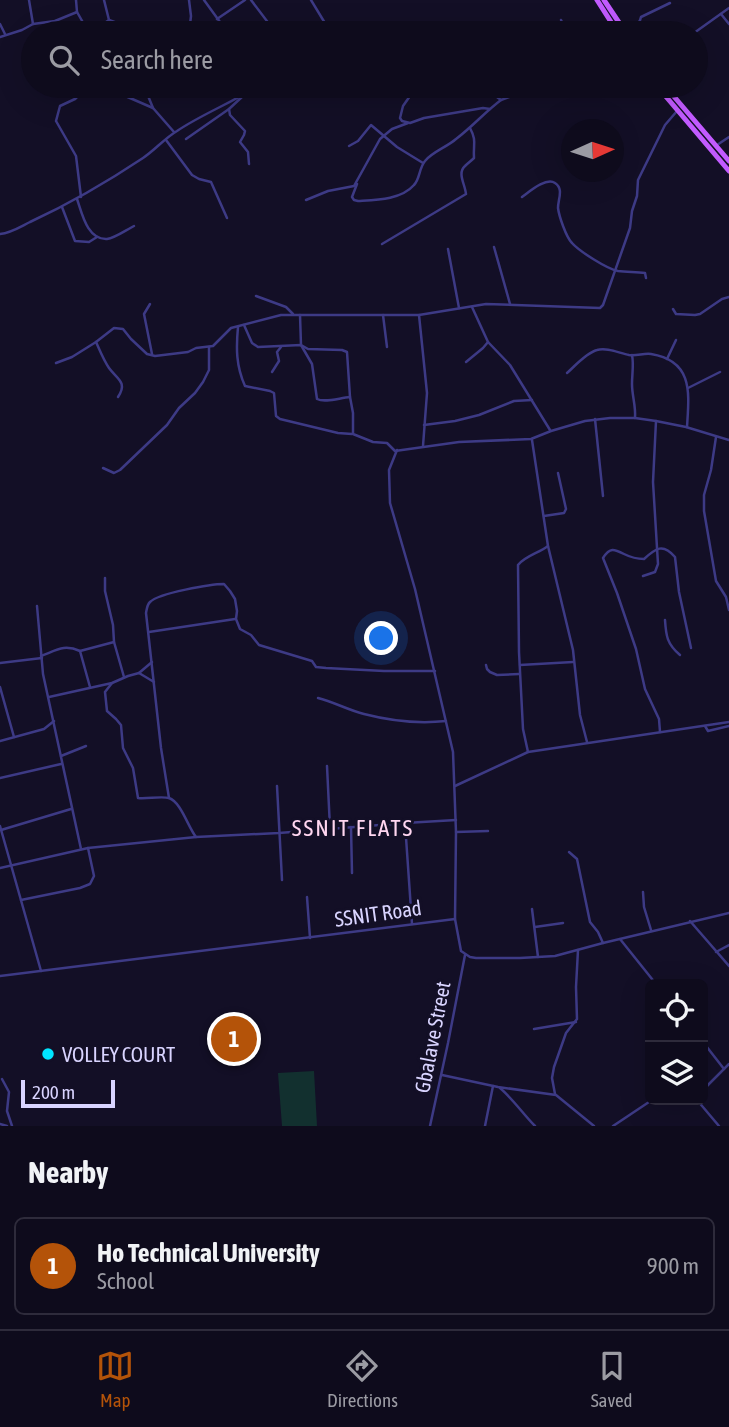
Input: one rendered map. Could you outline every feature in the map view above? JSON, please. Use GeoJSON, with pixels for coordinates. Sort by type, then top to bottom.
{"type":"FeatureCollection","features":[{"type":"Feature","properties":{"kind":"main road"},"geometry":{"type":"LineString","coordinates":[[597,0],[612,21]]}},
{"type":"Feature","properties":{"kind":"main road"},"geometry":{"type":"LineString","coordinates":[[604,0],[614,21]]}},
{"type":"Feature","properties":{"kind":"main road"},"geometry":{"type":"LineString","coordinates":[[670,98],[729,161]]}},
{"type":"Feature","properties":{"kind":"main road"},"geometry":{"type":"LineString","coordinates":[[674,98],[729,171]]}},
{"type":"Feature","properties":{"kind":"street"},"geometry":{"type":"LineString","coordinates":[[29,0],[32,21]]}},
{"type":"Feature","properties":{"kind":"street"},"geometry":{"type":"LineString","coordinates":[[76,0],[77,12],[83,21]]}},
{"type":"Feature","properties":{"kind":"street"},"geometry":{"type":"LineString","coordinates":[[104,0],[109,20]]}},
{"type":"Feature","properties":{"kind":"street"},"geometry":{"type":"LineString","coordinates":[[188,0],[190,21]]}},
{"type":"Feature","properties":{"kind":"street"},"geometry":{"type":"LineString","coordinates":[[204,0],[217,19],[245,0]]}},
{"type":"Feature","properties":{"kind":"street"},"geometry":{"type":"LineString","coordinates":[[251,0],[267,21]]}},
{"type":"Feature","properties":{"kind":"street"},"geometry":{"type":"LineString","coordinates":[[311,0],[324,21]]}},
{"type":"Feature","properties":{"kind":"street"},"geometry":{"type":"LineString","coordinates":[[640,21],[646,13],[670,3]]}},
{"type":"Feature","properties":{"kind":"street"},"geometry":{"type":"LineString","coordinates":[[708,23],[729,8]]}},
{"type":"Feature","properties":{"kind":"street"},"geometry":{"type":"LineString","coordinates":[[55,21],[77,12]]}},
{"type":"Feature","properties":{"kind":"street"},"geometry":{"type":"LineString","coordinates":[[721,13],[729,24]]}},
{"type":"Feature","properties":{"kind":"street"},"geometry":{"type":"LineString","coordinates":[[0,24],[5,35]]}},
{"type":"Feature","properties":{"kind":"street"},"geometry":{"type":"LineString","coordinates":[[0,37],[21,29]]}},
{"type":"Feature","properties":{"kind":"street"},"geometry":{"type":"LineString","coordinates":[[76,98],[60,106],[56,121],[76,156],[79,198],[88,228],[97,237],[110,239],[134,226]]}},
{"type":"Feature","properties":{"kind":"street"},"geometry":{"type":"LineString","coordinates":[[132,98],[153,108]]}},
{"type":"Feature","properties":{"kind":"street"},"geometry":{"type":"LineString","coordinates":[[149,98],[153,108],[174,132]]}},
{"type":"Feature","properties":{"kind":"street"},"geometry":{"type":"LineString","coordinates":[[0,234],[79,198],[145,157],[174,132],[237,98]]}},
{"type":"Feature","properties":{"kind":"street"},"geometry":{"type":"LineString","coordinates":[[186,139],[241,98]]}},
{"type":"Feature","properties":{"kind":"street"},"geometry":{"type":"LineString","coordinates":[[408,123],[400,120],[402,110],[410,98]]}},
{"type":"Feature","properties":{"kind":"street"},"geometry":{"type":"LineString","coordinates":[[490,108],[424,118],[392,129],[371,153],[352,197],[358,201],[392,197],[406,191],[415,184],[425,160],[453,142],[490,108],[507,98]]}},
{"type":"Feature","properties":{"kind":"street"},"geometry":{"type":"LineString","coordinates":[[56,363],[72,357],[114,328],[123,329],[147,354],[153,355],[209,347],[216,344],[231,328],[281,315],[419,315],[486,304],[600,308],[631,228],[638,180],[665,125],[680,107]]}},
{"type":"Feature","properties":{"kind":"street"},"geometry":{"type":"LineString","coordinates":[[229,109],[230,115],[245,131],[240,142],[248,152],[249,164]]}},
{"type":"Feature","properties":{"kind":"street"},"geometry":{"type":"LineString","coordinates":[[349,146],[358,141],[370,125],[423,163]]}},
{"type":"Feature","properties":{"kind":"street"},"geometry":{"type":"LineString","coordinates":[[382,244],[466,194],[461,172],[474,158],[476,143],[470,128]]}},
{"type":"Feature","properties":{"kind":"street"},"geometry":{"type":"LineString","coordinates":[[716,146],[729,137]]}},
{"type":"Feature","properties":{"kind":"street"},"geometry":{"type":"LineString","coordinates":[[166,140],[192,176],[211,182],[227,218]]}},
{"type":"Feature","properties":{"kind":"street"},"geometry":{"type":"LineString","coordinates":[[522,197],[544,183],[553,182],[559,187],[561,195],[558,209],[569,240],[615,270],[645,273],[646,278]]}},
{"type":"Feature","properties":{"kind":"street"},"geometry":{"type":"LineString","coordinates":[[306,201],[328,191],[357,184]]}},
{"type":"Feature","properties":{"kind":"street"},"geometry":{"type":"LineString","coordinates":[[62,207],[75,241],[89,242],[97,237]]}},
{"type":"Feature","properties":{"kind":"street"},"geometry":{"type":"LineString","coordinates":[[494,247],[510,304]]}},
{"type":"Feature","properties":{"kind":"street"},"geometry":{"type":"LineString","coordinates":[[448,249],[459,308]]}},
{"type":"Feature","properties":{"kind":"street"},"geometry":{"type":"LineString","coordinates":[[256,296],[286,307],[293,314]]}},
{"type":"Feature","properties":{"kind":"street"},"geometry":{"type":"LineString","coordinates":[[673,309],[676,314],[695,315],[729,297]]}},
{"type":"Feature","properties":{"kind":"street"},"geometry":{"type":"LineString","coordinates":[[150,304],[144,314],[153,355]]}},
{"type":"Feature","properties":{"kind":"street"},"geometry":{"type":"LineString","coordinates":[[472,307],[488,342],[510,365],[551,431]]}},
{"type":"Feature","properties":{"kind":"street"},"geometry":{"type":"LineString","coordinates":[[300,314],[301,345],[315,372],[317,399],[322,401],[350,397]]}},
{"type":"Feature","properties":{"kind":"street"},"geometry":{"type":"LineString","coordinates":[[383,315],[387,347]]}},
{"type":"Feature","properties":{"kind":"street"},"geometry":{"type":"LineString","coordinates":[[419,315],[427,393],[423,446]]}},
{"type":"Feature","properties":{"kind":"street"},"geometry":{"type":"LineString","coordinates":[[244,325],[252,343],[258,347],[301,345],[309,349],[346,352],[353,434]]}},
{"type":"Feature","properties":{"kind":"street"},"geometry":{"type":"LineString","coordinates":[[238,327],[236,358],[242,379],[245,386],[274,393],[276,416],[338,433],[353,434],[373,442],[387,443],[394,451],[459,442],[531,439],[595,419],[635,418],[656,421],[729,440]]}},
{"type":"Feature","properties":{"kind":"street"},"geometry":{"type":"LineString","coordinates":[[667,359],[676,340]]}},
{"type":"Feature","properties":{"kind":"street"},"geometry":{"type":"LineString","coordinates":[[96,342],[110,370],[120,378],[122,392],[118,397]]}},
{"type":"Feature","properties":{"kind":"street"},"geometry":{"type":"LineString","coordinates":[[466,362],[488,342]]}},
{"type":"Feature","properties":{"kind":"street"},"geometry":{"type":"LineString","coordinates":[[103,468],[114,473],[120,470],[167,425],[203,382],[209,370],[209,347]]}},
{"type":"Feature","properties":{"kind":"street"},"geometry":{"type":"LineString","coordinates":[[272,372],[279,361],[277,352],[281,347]]}},
{"type":"Feature","properties":{"kind":"street"},"geometry":{"type":"LineString","coordinates":[[567,373],[597,350],[632,355],[652,354],[667,359],[679,369],[687,382],[687,427]]}},
{"type":"Feature","properties":{"kind":"street"},"geometry":{"type":"LineString","coordinates":[[632,355],[635,418]]}},
{"type":"Feature","properties":{"kind":"street"},"geometry":{"type":"LineString","coordinates":[[688,388],[720,372]]}},
{"type":"Feature","properties":{"kind":"street"},"geometry":{"type":"LineString","coordinates":[[424,425],[479,415],[514,401],[533,400]]}},
{"type":"Feature","properties":{"kind":"street"},"geometry":{"type":"LineString","coordinates":[[595,419],[603,496]]}},
{"type":"Feature","properties":{"kind":"street"},"geometry":{"type":"LineString","coordinates":[[643,576],[652,574],[657,569],[653,482],[656,421]]}},
{"type":"Feature","properties":{"kind":"street"},"geometry":{"type":"LineString","coordinates":[[716,437],[704,495],[704,511],[716,581],[726,597],[729,610]]}},
{"type":"Feature","properties":{"kind":"street"},"geometry":{"type":"LineString","coordinates":[[531,439],[548,546],[573,650],[580,715],[587,742]]}},
{"type":"Feature","properties":{"kind":"street"},"geometry":{"type":"LineString","coordinates":[[397,450],[389,470],[390,503],[415,589],[453,752],[456,820],[455,919],[461,951],[477,958],[561,955],[729,913]]}},
{"type":"Feature","properties":{"kind":"street"},"geometry":{"type":"LineString","coordinates":[[544,516],[564,513],[566,509],[558,473]]}},
{"type":"Feature","properties":{"kind":"street"},"geometry":{"type":"LineString","coordinates":[[528,752],[523,729],[518,565],[548,546]]}},
{"type":"Feature","properties":{"kind":"street"},"geometry":{"type":"LineString","coordinates":[[660,733],[659,719],[645,688],[636,649],[603,558],[606,552],[618,550],[643,559],[658,548],[666,548],[675,557],[679,592],[691,648]]}},
{"type":"Feature","properties":{"kind":"street"},"geometry":{"type":"LineString","coordinates":[[105,578],[114,642],[124,677]]}},
{"type":"Feature","properties":{"kind":"street"},"geometry":{"type":"LineString","coordinates":[[196,837],[179,807],[169,798],[146,612],[152,600],[180,591],[222,584],[227,586],[235,599],[236,619],[240,629],[251,635],[260,645],[312,661],[316,667],[435,671]]}},
{"type":"Feature","properties":{"kind":"street"},"geometry":{"type":"LineString","coordinates":[[37,606],[41,657],[81,849]]}},
{"type":"Feature","properties":{"kind":"street"},"geometry":{"type":"LineString","coordinates":[[149,632],[236,619]]}},
{"type":"Feature","properties":{"kind":"street"},"geometry":{"type":"LineString","coordinates":[[665,620],[668,641],[680,655]]}},
{"type":"Feature","properties":{"kind":"street"},"geometry":{"type":"LineString","coordinates":[[0,663],[41,657],[58,649],[70,647],[80,651],[114,642]]}},
{"type":"Feature","properties":{"kind":"street"},"geometry":{"type":"LineString","coordinates":[[80,651],[90,687]]}},
{"type":"Feature","properties":{"kind":"street"},"geometry":{"type":"LineString","coordinates":[[49,697],[112,683],[139,673],[152,662]]}},
{"type":"Feature","properties":{"kind":"street"},"geometry":{"type":"LineString","coordinates":[[520,665],[574,662]]}},
{"type":"Feature","properties":{"kind":"street"},"geometry":{"type":"LineString","coordinates":[[486,665],[494,674],[521,674]]}},
{"type":"Feature","properties":{"kind":"street"},"geometry":{"type":"LineString","coordinates":[[139,673],[155,682]]}},
{"type":"Feature","properties":{"kind":"street"},"geometry":{"type":"LineString","coordinates":[[112,683],[105,692],[107,711],[121,725],[123,747],[133,768],[138,798],[169,798]]}},
{"type":"Feature","properties":{"kind":"street"},"geometry":{"type":"LineString","coordinates":[[0,687],[14,737]]}},
{"type":"Feature","properties":{"kind":"street"},"geometry":{"type":"LineString","coordinates":[[318,698],[363,714],[400,721],[446,721]]}},
{"type":"Feature","properties":{"kind":"street"},"geometry":{"type":"LineString","coordinates":[[0,741],[44,729],[54,721]]}},
{"type":"Feature","properties":{"kind":"street"},"geometry":{"type":"LineString","coordinates":[[455,786],[528,752],[729,724]]}},
{"type":"Feature","properties":{"kind":"street"},"geometry":{"type":"LineString","coordinates":[[61,756],[86,746]]}},
{"type":"Feature","properties":{"kind":"street"},"geometry":{"type":"LineString","coordinates":[[0,778],[62,763]]}},
{"type":"Feature","properties":{"kind":"street"},"geometry":{"type":"LineString","coordinates":[[327,766],[330,828]]}},
{"type":"Feature","properties":{"kind":"street"},"geometry":{"type":"LineString","coordinates":[[276,786],[282,880]]}},
{"type":"Feature","properties":{"kind":"street"},"geometry":{"type":"LineString","coordinates":[[41,971],[1,828],[71,809]]}},
{"type":"Feature","properties":{"kind":"street"},"geometry":{"type":"LineString","coordinates":[[0,868],[88,848],[196,837],[456,820]]}},
{"type":"Feature","properties":{"kind":"street"},"geometry":{"type":"LineString","coordinates":[[405,823],[412,925]]}},
{"type":"Feature","properties":{"kind":"street"},"geometry":{"type":"LineString","coordinates":[[351,827],[352,873]]}},
{"type":"Feature","properties":{"kind":"street"},"geometry":{"type":"LineString","coordinates":[[456,832],[488,831]]}},
{"type":"Feature","properties":{"kind":"street"},"geometry":{"type":"LineString","coordinates":[[21,900],[90,884],[94,876],[88,848]]}},
{"type":"Feature","properties":{"kind":"street"},"geometry":{"type":"LineString","coordinates":[[569,852],[577,859],[590,922],[603,943]]}},
{"type":"Feature","properties":{"kind":"street"},"geometry":{"type":"LineString","coordinates":[[643,892],[644,907],[652,931]]}},
{"type":"Feature","properties":{"kind":"street"},"geometry":{"type":"LineString","coordinates":[[307,898],[310,938]]}},
{"type":"Feature","properties":{"kind":"street"},"geometry":{"type":"LineString","coordinates":[[532,909],[538,957]]}},
{"type":"Feature","properties":{"kind":"street","name":"SSNIT Road"},"geometry":{"type":"LineString","coordinates":[[0,976],[455,919]]}},
{"type":"Feature","properties":{"kind":"street"},"geometry":{"type":"LineString","coordinates":[[690,921],[729,966]]}},
{"type":"Feature","properties":{"kind":"street"},"geometry":{"type":"LineString","coordinates":[[535,928],[563,923]]}},
{"type":"Feature","properties":{"kind":"street"},"geometry":{"type":"LineString","coordinates":[[620,939],[652,979]]}},
{"type":"Feature","properties":{"kind":"street"},"geometry":{"type":"LineString","coordinates":[[716,953],[729,945]]}},
{"type":"Feature","properties":{"kind":"street"},"geometry":{"type":"LineString","coordinates":[[556,1095],[552,1078],[554,1067],[565,1035],[577,1019],[578,950]]}},
{"type":"Feature","properties":{"kind":"street","name":"Gbalave Street"},"geometry":{"type":"LineString","coordinates":[[430,1126],[465,955]]}},
{"type":"Feature","properties":{"kind":"street"},"geometry":{"type":"LineString","coordinates":[[534,1029],[576,1022]]}},
{"type":"Feature","properties":{"kind":"street"},"geometry":{"type":"LineString","coordinates":[[708,1048],[724,1069]]}},
{"type":"Feature","properties":{"kind":"street"},"geometry":{"type":"LineString","coordinates":[[708,1085],[729,1064]]}},
{"type":"Feature","properties":{"kind":"street"},"geometry":{"type":"LineString","coordinates":[[442,1075],[498,1087],[556,1095],[594,1126]]}},
{"type":"Feature","properties":{"kind":"street"},"geometry":{"type":"LineString","coordinates":[[0,1124],[9,1126],[9,1092],[2,1079]]}},
{"type":"Feature","properties":{"kind":"street"},"geometry":{"type":"LineString","coordinates":[[485,1126],[493,1086]]}},
{"type":"Feature","properties":{"kind":"street"},"geometry":{"type":"LineString","coordinates":[[498,1087],[510,1096],[536,1126]]}},
{"type":"Feature","properties":{"kind":"street"},"geometry":{"type":"LineString","coordinates":[[510,1096],[513,1089]]}},
{"type":"Feature","properties":{"kind":"street"},"geometry":{"type":"LineString","coordinates":[[613,1126],[645,1105]]}},
{"type":"Feature","properties":{"kind":"street"},"geometry":{"type":"LineString","coordinates":[[700,1105],[719,1126]]}},
{"type":"Feature","properties":{"kind":"green space"},"geometry":{"type":"Polygon","coordinates":[[[314,1071],[317,1126],[282,1126],[278,1073],[314,1071]]]}},
{"type":"Feature","properties":{"kind":"place","name":"Ho Technical University"},"geometry":{"type":"Point","coordinates":[234,1039]}},
{"type":"Feature","properties":{"kind":"place","name":"VOLLEY COURT"},"geometry":{"type":"Point","coordinates":[48,1054]}},
{"type":"Feature","properties":{"kind":"district","name":"SSNIT FLATS"},"geometry":{"type":"Point","coordinates":[353,828]}}]}
